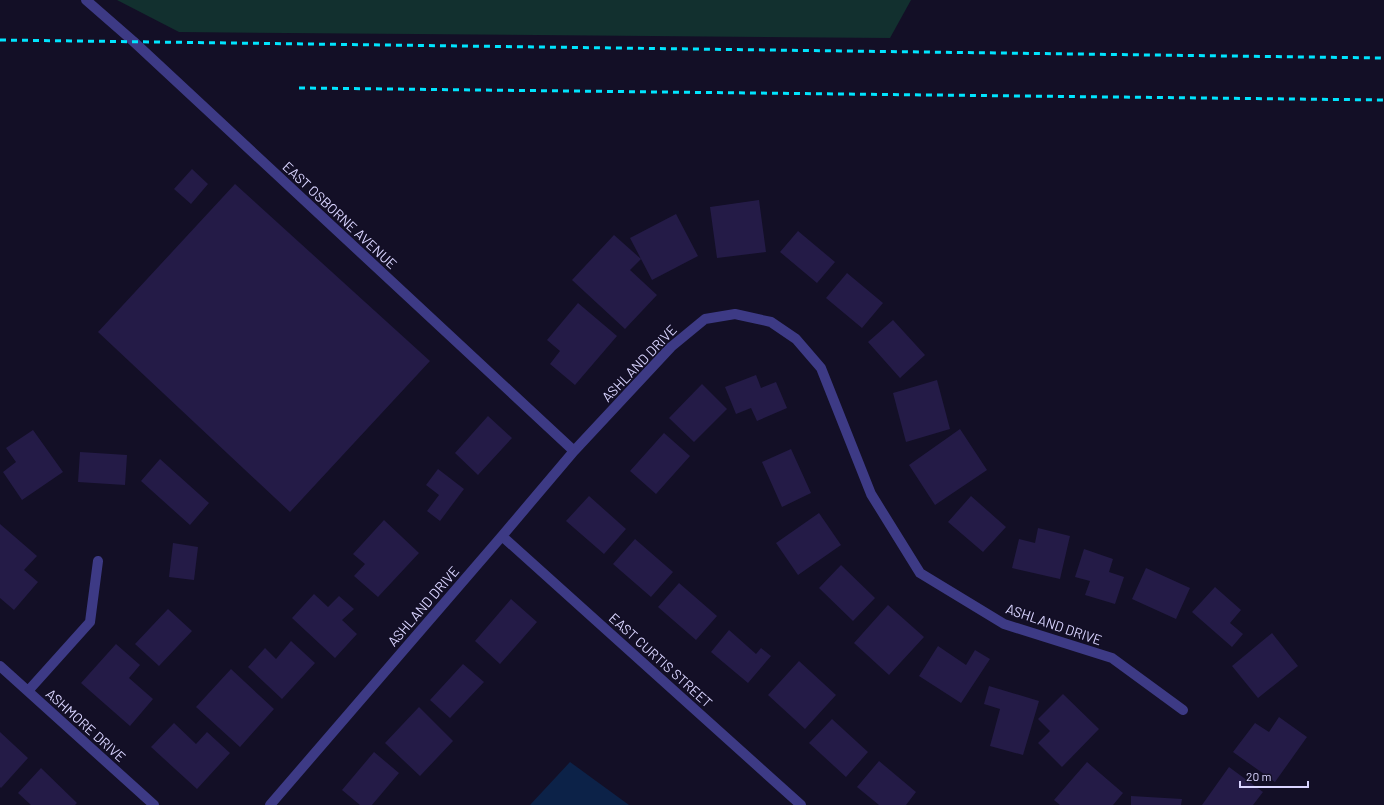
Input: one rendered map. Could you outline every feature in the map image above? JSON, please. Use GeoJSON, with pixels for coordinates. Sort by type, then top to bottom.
{"type":"FeatureCollection","features":[{"type":"Feature","properties":{"kind":"street","name":"EAST OSBORNE AVENUE"},"geometry":{"type":"LineString","coordinates":[[86,0],[133,41],[574,451]]}},
{"type":"Feature","properties":{"kind":"street","name":"ASHLAND DRIVE"},"geometry":{"type":"LineString","coordinates":[[270,805],[574,451],[671,346],[705,319],[735,314],[771,322],[796,339],[821,368],[870,494],[920,573],[1004,624],[1112,658],[1183,710]]}},
{"type":"Feature","properties":{"kind":"street","name":"EAST CURTIS STREET"},"geometry":{"type":"LineString","coordinates":[[502,536],[801,805]]}},
{"type":"Feature","properties":{"kind":"street"},"geometry":{"type":"LineString","coordinates":[[28,691],[90,622],[98,561]]}},
{"type":"Feature","properties":{"kind":"street","name":"ASHMORE DRIVE"},"geometry":{"type":"LineString","coordinates":[[0,666],[154,805]]}},
{"type":"Feature","properties":{"kind":"green space"},"geometry":{"type":"Polygon","coordinates":[[[117,0],[911,0],[890,38],[179,32],[117,0]]]}},
{"type":"Feature","properties":{"kind":"water"},"geometry":{"type":"Polygon","coordinates":[[[570,762],[629,805],[530,805],[570,762]]]}},
{"type":"Feature","properties":{"kind":"building"},"geometry":{"type":"Polygon","coordinates":[[[192,169],[208,184],[191,204],[174,189],[192,169]]]}},
{"type":"Feature","properties":{"kind":"building"},"geometry":{"type":"Polygon","coordinates":[[[235,184],[430,361],[290,512],[98,332],[235,184]]]}},
{"type":"Feature","properties":{"kind":"building"},"geometry":{"type":"Polygon","coordinates":[[[759,200],[766,252],[717,258],[710,207],[759,200]]]}},
{"type":"Feature","properties":{"kind":"building"},"geometry":{"type":"Polygon","coordinates":[[[676,214],[698,256],[652,280],[630,238],[676,214]]]}},
{"type":"Feature","properties":{"kind":"building"},"geometry":{"type":"Polygon","coordinates":[[[798,231],[835,262],[817,283],[780,252],[798,231]]]}},
{"type":"Feature","properties":{"kind":"building"},"geometry":{"type":"Polygon","coordinates":[[[614,235],[641,259],[630,270],[657,295],[625,329],[572,280],[614,235]]]}},
{"type":"Feature","properties":{"kind":"building"},"geometry":{"type":"Polygon","coordinates":[[[847,273],[883,303],[862,328],[826,298],[847,273]]]}},
{"type":"Feature","properties":{"kind":"building"},"geometry":{"type":"Polygon","coordinates":[[[578,303],[617,336],[575,385],[550,364],[560,351],[547,340],[578,303]]]}},
{"type":"Feature","properties":{"kind":"building"},"geometry":{"type":"Polygon","coordinates":[[[893,320],[925,355],[900,378],[868,342],[893,320]]]}},
{"type":"Feature","properties":{"kind":"building"},"geometry":{"type":"Polygon","coordinates":[[[756,375],[761,388],[776,382],[787,408],[757,421],[751,408],[736,414],[725,387],[756,375]]]}},
{"type":"Feature","properties":{"kind":"building"},"geometry":{"type":"Polygon","coordinates":[[[937,380],[950,429],[906,442],[893,393],[937,380]]]}},
{"type":"Feature","properties":{"kind":"building"},"geometry":{"type":"Polygon","coordinates":[[[702,384],[727,409],[694,442],[669,418],[702,384]]]}},
{"type":"Feature","properties":{"kind":"building"},"geometry":{"type":"Polygon","coordinates":[[[488,416],[512,438],[478,475],[455,453],[488,416]]]}},
{"type":"Feature","properties":{"kind":"building"},"geometry":{"type":"Polygon","coordinates":[[[960,429],[987,470],[935,505],[909,465],[960,429]]]}},
{"type":"Feature","properties":{"kind":"building"},"geometry":{"type":"Polygon","coordinates":[[[33,430],[63,472],[22,500],[3,472],[16,462],[6,448],[33,430]]]}},
{"type":"Feature","properties":{"kind":"building"},"geometry":{"type":"Polygon","coordinates":[[[664,433],[690,456],[656,494],[630,471],[664,433]]]}},
{"type":"Feature","properties":{"kind":"building"},"geometry":{"type":"Polygon","coordinates":[[[791,449],[811,493],[782,507],[762,462],[791,449]]]}},
{"type":"Feature","properties":{"kind":"building"},"geometry":{"type":"Polygon","coordinates":[[[80,452],[127,455],[125,485],[78,482],[80,452]]]}},
{"type":"Feature","properties":{"kind":"building"},"geometry":{"type":"Polygon","coordinates":[[[160,459],[209,503],[190,525],[141,481],[160,459]]]}},
{"type":"Feature","properties":{"kind":"building"},"geometry":{"type":"Polygon","coordinates":[[[438,469],[464,489],[440,521],[427,511],[439,495],[426,485],[438,469]]]}},
{"type":"Feature","properties":{"kind":"building"},"geometry":{"type":"Polygon","coordinates":[[[589,496],[626,529],[604,554],[566,521],[589,496]]]}},
{"type":"Feature","properties":{"kind":"building"},"geometry":{"type":"Polygon","coordinates":[[[971,496],[1006,527],[983,552],[948,522],[971,496]]]}},
{"type":"Feature","properties":{"kind":"building"},"geometry":{"type":"Polygon","coordinates":[[[819,513],[841,545],[798,575],[776,543],[819,513]]]}},
{"type":"Feature","properties":{"kind":"building"},"geometry":{"type":"Polygon","coordinates":[[[384,520],[419,553],[378,597],[354,576],[365,564],[353,554],[384,520]]]}},
{"type":"Feature","properties":{"kind":"building"},"geometry":{"type":"Polygon","coordinates":[[[0,524],[37,556],[24,570],[38,582],[14,610],[0,598],[0,524]]]}},
{"type":"Feature","properties":{"kind":"building"},"geometry":{"type":"Polygon","coordinates":[[[1038,528],[1070,536],[1060,579],[1012,568],[1019,539],[1035,543],[1038,528]]]}},
{"type":"Feature","properties":{"kind":"building"},"geometry":{"type":"Polygon","coordinates":[[[635,539],[673,572],[651,597],[613,564],[635,539]]]}},
{"type":"Feature","properties":{"kind":"building"},"geometry":{"type":"Polygon","coordinates":[[[173,543],[198,547],[194,580],[169,577],[173,543]]]}},
{"type":"Feature","properties":{"kind":"building"},"geometry":{"type":"Polygon","coordinates":[[[1084,549],[1113,559],[1109,572],[1124,577],[1115,604],[1085,595],[1090,581],[1075,577],[1084,549]]]}},
{"type":"Feature","properties":{"kind":"building"},"geometry":{"type":"Polygon","coordinates":[[[841,565],[875,598],[853,621],[819,588],[841,565]]]}},
{"type":"Feature","properties":{"kind":"building"},"geometry":{"type":"Polygon","coordinates":[[[1146,568],[1190,588],[1176,619],[1132,599],[1146,568]]]}},
{"type":"Feature","properties":{"kind":"building"},"geometry":{"type":"Polygon","coordinates":[[[679,583],[717,616],[696,640],[658,607],[679,583]]]}},
{"type":"Feature","properties":{"kind":"building"},"geometry":{"type":"Polygon","coordinates":[[[1215,587],[1241,610],[1230,623],[1243,634],[1232,647],[1192,612],[1215,587]]]}},
{"type":"Feature","properties":{"kind":"building"},"geometry":{"type":"Polygon","coordinates":[[[314,594],[328,607],[339,596],[354,609],[342,620],[357,634],[335,658],[292,618],[314,594]]]}},
{"type":"Feature","properties":{"kind":"building"},"geometry":{"type":"Polygon","coordinates":[[[511,599],[537,622],[500,664],[475,641],[511,599]]]}},
{"type":"Feature","properties":{"kind":"building"},"geometry":{"type":"Polygon","coordinates":[[[888,605],[924,637],[889,675],[854,643],[888,605]]]}},
{"type":"Feature","properties":{"kind":"building"},"geometry":{"type":"Polygon","coordinates":[[[168,609],[192,631],[159,666],[135,644],[168,609]]]}},
{"type":"Feature","properties":{"kind":"building"},"geometry":{"type":"Polygon","coordinates":[[[729,630],[756,654],[761,648],[771,656],[748,683],[711,652],[729,630]]]}},
{"type":"Feature","properties":{"kind":"building"},"geometry":{"type":"Polygon","coordinates":[[[1272,633],[1298,666],[1258,698],[1232,666],[1272,633]]]}},
{"type":"Feature","properties":{"kind":"building"},"geometry":{"type":"Polygon","coordinates":[[[291,641],[315,663],[282,699],[248,667],[265,648],[276,659],[291,641]]]}},
{"type":"Feature","properties":{"kind":"building"},"geometry":{"type":"Polygon","coordinates":[[[116,644],[140,665],[129,678],[153,699],[130,726],[81,683],[116,644]]]}},
{"type":"Feature","properties":{"kind":"building"},"geometry":{"type":"Polygon","coordinates":[[[938,646],[966,665],[975,650],[990,659],[961,703],[919,676],[938,646]]]}},
{"type":"Feature","properties":{"kind":"building"},"geometry":{"type":"Polygon","coordinates":[[[799,661],[836,695],[805,729],[768,695],[799,661]]]}},
{"type":"Feature","properties":{"kind":"building"},"geometry":{"type":"Polygon","coordinates":[[[463,664],[484,682],[450,718],[430,700],[463,664]]]}},
{"type":"Feature","properties":{"kind":"building"},"geometry":{"type":"Polygon","coordinates":[[[231,669],[274,709],[240,747],[196,707],[231,669]]]}},
{"type":"Feature","properties":{"kind":"building"},"geometry":{"type":"Polygon","coordinates":[[[989,686],[1039,701],[1023,755],[990,746],[1000,709],[984,704],[989,686]]]}},
{"type":"Feature","properties":{"kind":"building"},"geometry":{"type":"Polygon","coordinates":[[[1063,694],[1099,729],[1062,767],[1038,743],[1050,731],[1038,719],[1063,694]]]}},
{"type":"Feature","properties":{"kind":"building"},"geometry":{"type":"Polygon","coordinates":[[[419,707],[453,741],[420,776],[385,743],[419,707]]]}},
{"type":"Feature","properties":{"kind":"building"},"geometry":{"type":"Polygon","coordinates":[[[1279,717],[1307,737],[1275,782],[1233,752],[1255,723],[1269,732],[1279,717]]]}},
{"type":"Feature","properties":{"kind":"building"},"geometry":{"type":"Polygon","coordinates":[[[832,719],[868,752],[846,777],[809,743],[832,719]]]}},
{"type":"Feature","properties":{"kind":"building"},"geometry":{"type":"Polygon","coordinates":[[[174,723],[196,744],[207,732],[230,753],[197,789],[151,747],[174,723]]]}},
{"type":"Feature","properties":{"kind":"building"},"geometry":{"type":"Polygon","coordinates":[[[0,732],[28,758],[1,788],[0,787],[0,732]]]}},
{"type":"Feature","properties":{"kind":"building"},"geometry":{"type":"Polygon","coordinates":[[[374,752],[399,773],[372,805],[360,805],[342,790],[374,752]]]}},
{"type":"Feature","properties":{"kind":"building"},"geometry":{"type":"Polygon","coordinates":[[[879,761],[916,792],[906,805],[879,805],[857,787],[879,761]]]}},
{"type":"Feature","properties":{"kind":"building"},"geometry":{"type":"Polygon","coordinates":[[[1087,762],[1123,793],[1113,805],[1060,805],[1054,800],[1087,762]]]}},
{"type":"Feature","properties":{"kind":"building"},"geometry":{"type":"Polygon","coordinates":[[[1229,767],[1263,792],[1253,805],[1202,805],[1229,767]]]}},
{"type":"Feature","properties":{"kind":"building"},"geometry":{"type":"Polygon","coordinates":[[[41,768],[77,803],[75,805],[31,805],[18,793],[41,768]]]}},
{"type":"Feature","properties":{"kind":"building"},"geometry":{"type":"Polygon","coordinates":[[[1131,796],[1182,799],[1181,805],[1131,805],[1131,796]]]}},
{"type":"Feature","properties":{"kind":"railway"},"geometry":{"type":"LineString","coordinates":[[0,40],[1384,58]]}},
{"type":"Feature","properties":{"kind":"railway"},"geometry":{"type":"LineString","coordinates":[[299,88],[1384,100]]}}]}
